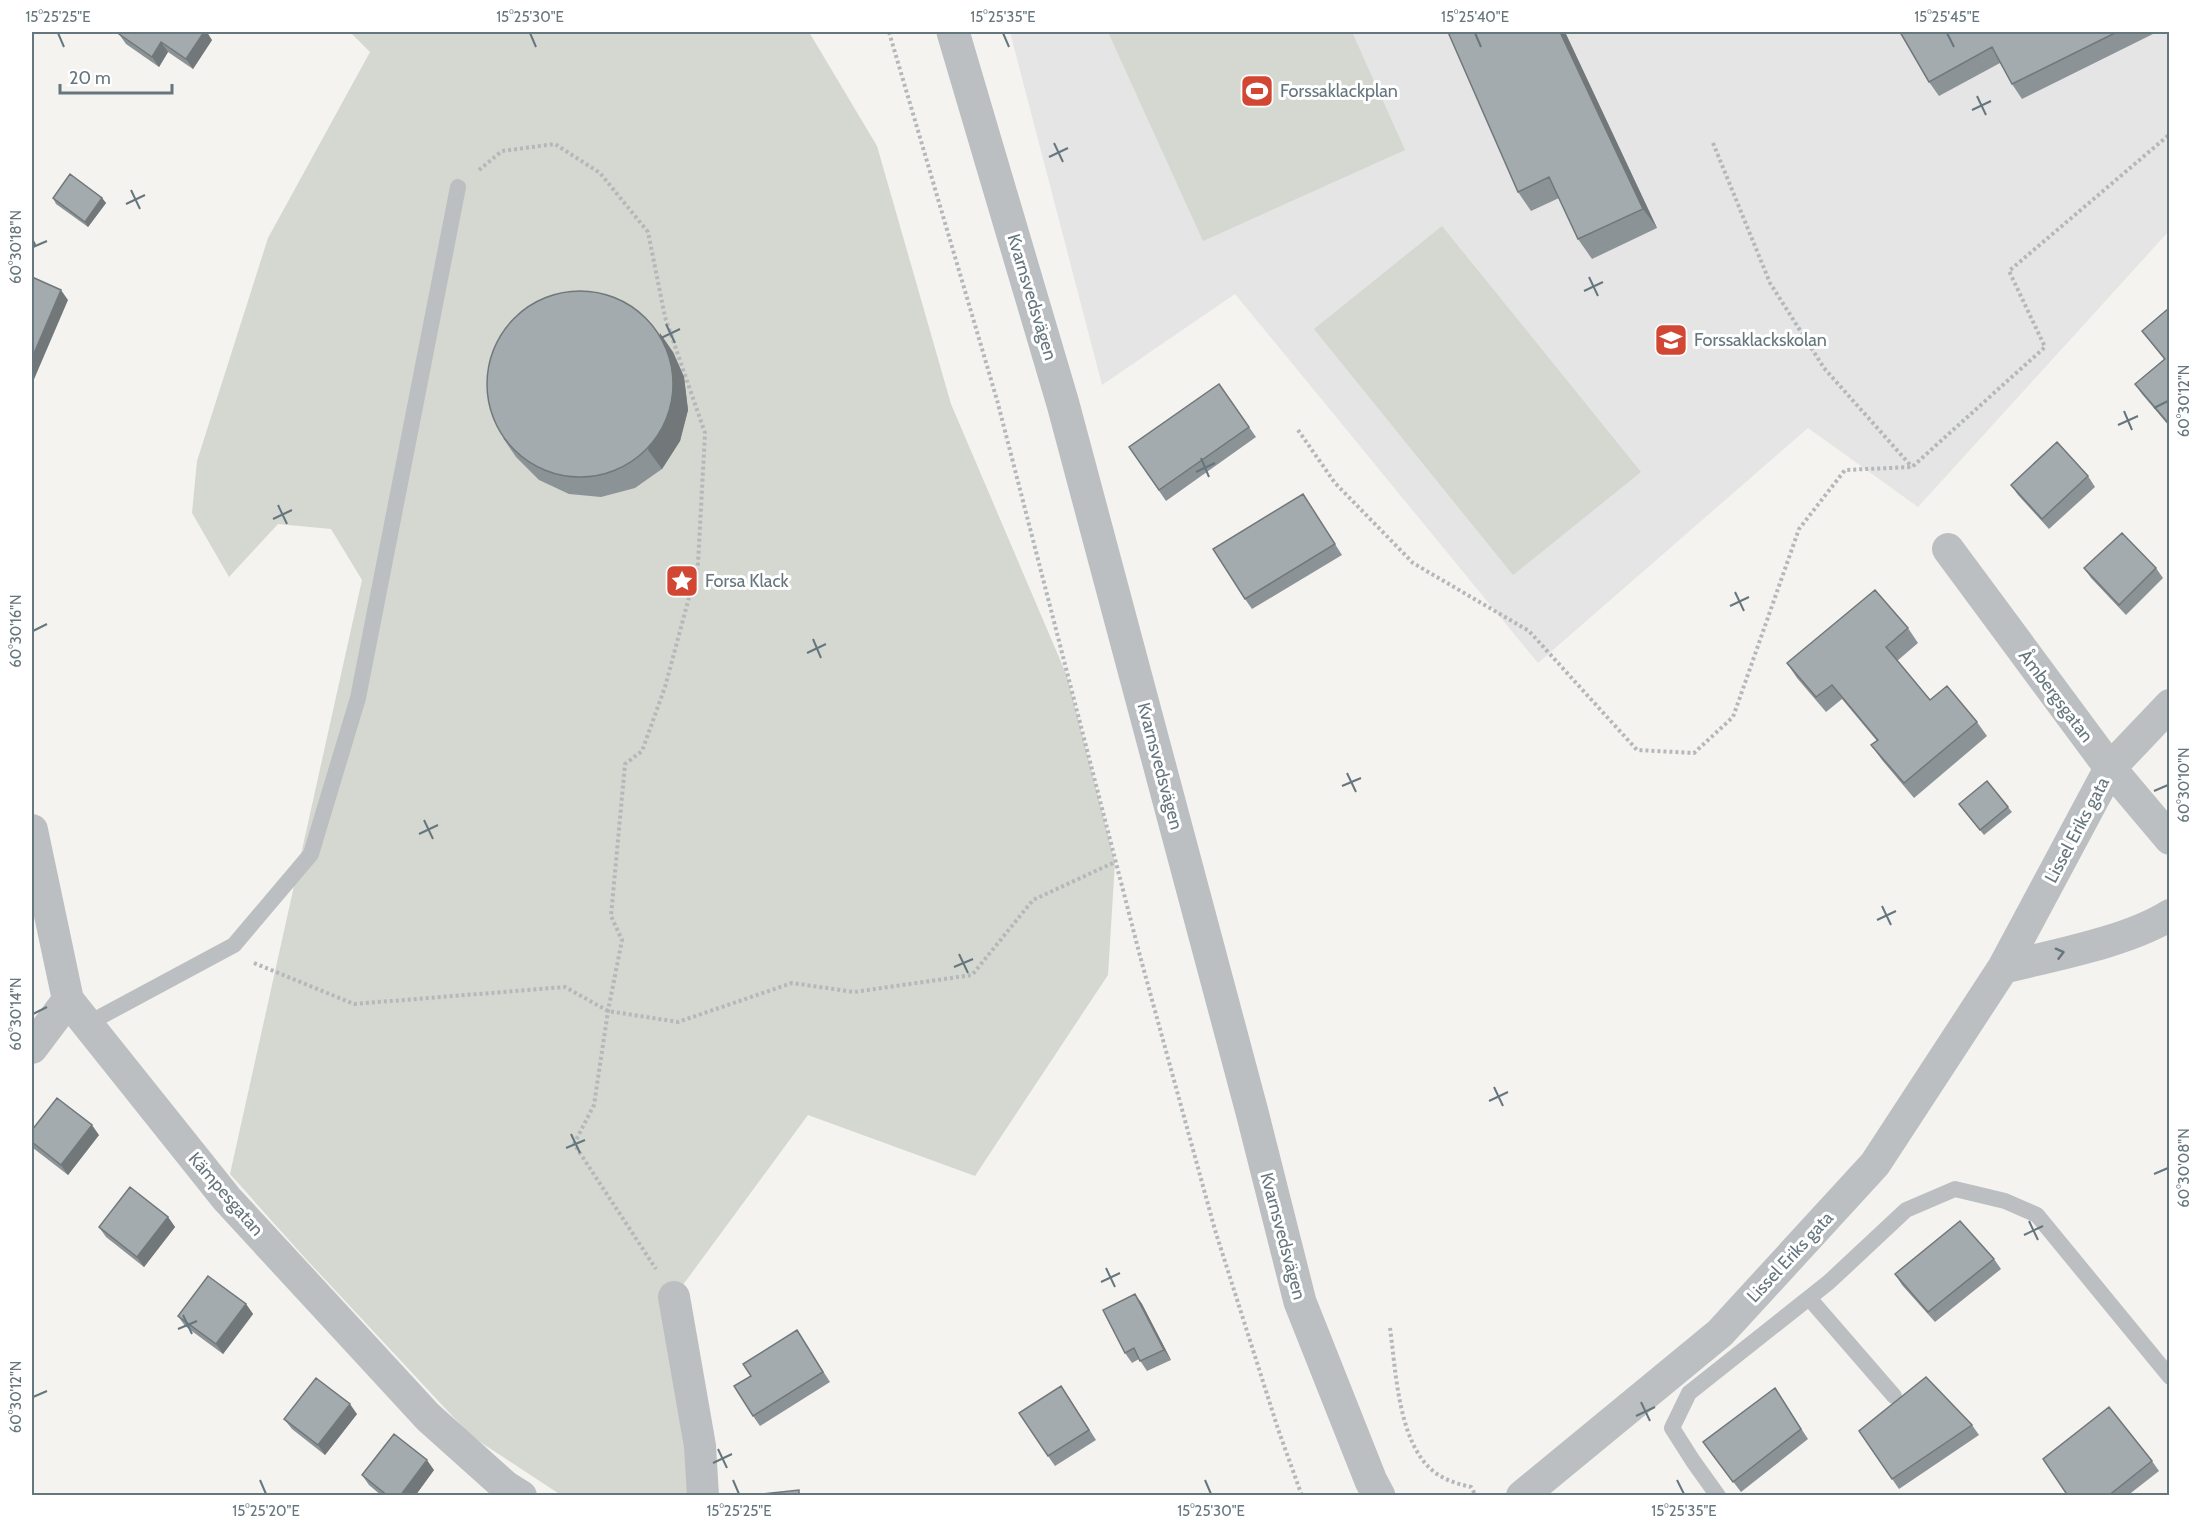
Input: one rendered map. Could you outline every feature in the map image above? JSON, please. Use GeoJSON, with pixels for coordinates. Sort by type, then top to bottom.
{"type":"FeatureCollection","features":[{"type":"Feature","properties":{"kind":"street","name":"Kvarnsvedsvägen"},"geometry":{"type":"LineString","coordinates":[[952,32],[1064,404],[1243,1078],[1300,1302],[1379,1496]]}},
{"type":"Feature","properties":{"kind":"street","name":"Åmbergsgatan"},"geometry":{"type":"LineString","coordinates":[[1948,549],[2110,768],[2169,839]]}},
{"type":"Feature","properties":{"kind":"street","name":"Lissel Eriks gata"},"geometry":{"type":"LineString","coordinates":[[1522,1496],[1720,1333],[1875,1164],[2003,968],[2110,768],[2169,705]]}},
{"type":"Feature","properties":{"kind":"street","name":"Kämpesgatan"},"geometry":{"type":"LineString","coordinates":[[32,830],[77,1012],[227,1198],[428,1417],[506,1486],[521,1496]]}},
{"type":"Feature","properties":{"kind":"street"},"geometry":{"type":"LineString","coordinates":[[2003,968],[2088,946],[2152,926],[2169,915]]}},
{"type":"Feature","properties":{"kind":"street"},"geometry":{"type":"LineString","coordinates":[[32,1048],[77,1012]]}},
{"type":"Feature","properties":{"kind":"street"},"geometry":{"type":"LineString","coordinates":[[674,1297],[700,1446],[703,1496]]}},
{"type":"Feature","properties":{"kind":"lane"},"geometry":{"type":"LineString","coordinates":[[77,1012],[234,945],[311,854],[358,698],[458,187]]}},
{"type":"Feature","properties":{"kind":"lane"},"geometry":{"type":"LineString","coordinates":[[1718,1496],[1672,1428],[1689,1393],[1829,1282],[1906,1210],[1955,1189],[2005,1201],[2037,1215],[2169,1377]]}},
{"type":"Feature","properties":{"kind":"lane"},"geometry":{"type":"LineString","coordinates":[[1809,1298],[1894,1396]]}},
{"type":"Feature","properties":{"kind":"path"},"geometry":{"type":"LineString","coordinates":[[889,32],[997,400],[1115,862],[1215,1230],[1278,1429],[1302,1496]]}},
{"type":"Feature","properties":{"kind":"path"},"geometry":{"type":"LineString","coordinates":[[1298,430],[1335,483],[1413,563],[1529,631],[1637,750],[1694,753],[1733,717],[1799,529],[1845,470],[1912,467],[2045,347],[2009,271],[2169,134]]}},
{"type":"Feature","properties":{"kind":"path"},"geometry":{"type":"LineString","coordinates":[[1713,143],[1770,283],[1824,368],[1912,467]]}},
{"type":"Feature","properties":{"kind":"path"},"geometry":{"type":"LineString","coordinates":[[458,187],[502,151],[555,144],[600,173],[648,232],[665,317],[705,434],[698,564],[665,687],[642,751],[625,764],[611,916],[622,940],[594,1105],[574,1144],[674,1297]]}},
{"type":"Feature","properties":{"kind":"path"},"geometry":{"type":"LineString","coordinates":[[234,945],[254,963],[354,1004],[565,987],[609,1011],[678,1022],[792,984],[854,992],[972,975],[1033,900],[1115,862]]}},
{"type":"Feature","properties":{"kind":"path"},"geometry":{"type":"LineString","coordinates":[[1390,1328],[1405,1423],[1418,1456],[1433,1472],[1452,1482],[1471,1487],[1476,1496]]}},
{"type":"Feature","properties":{"kind":"shaded area"},"geometry":{"type":"Polygon","coordinates":[[[350,32],[809,32],[877,146],[951,404],[1067,676],[1115,862],[1108,975],[975,1176],[808,1115],[674,1297],[696,1495],[561,1495],[471,1436],[230,1174],[362,580],[331,529],[278,524],[229,577],[192,513],[197,461],[268,238],[370,52],[350,32]]]}},
{"type":"Feature","properties":{"kind":"shaded area","name":"Forssaklackskolan"},"geometry":{"type":"Polygon","coordinates":[[[1010,32],[2169,32],[2169,231],[1918,507],[1808,428],[1538,663],[1235,294],[1102,385],[1010,32]]]}},
{"type":"Feature","properties":{"kind":"shaded area","name":"Forssaklackplan"},"geometry":{"type":"Polygon","coordinates":[[[1108,32],[1352,32],[1405,150],[1203,241],[1108,32]]]}},
{"type":"Feature","properties":{"kind":"shaded area"},"geometry":{"type":"Polygon","coordinates":[[[1442,226],[1641,472],[1513,575],[1314,329],[1442,226]]]}},
{"type":"Feature","properties":{"kind":"building"},"geometry":{"type":"Polygon","coordinates":[[[120,32],[204,32],[186,59],[161,42],[152,57],[119,34],[120,32]]]}},
{"type":"Feature","properties":{"kind":"building"},"geometry":{"type":"Polygon","coordinates":[[[1448,32],[1560,32],[1643,209],[1578,239],[1549,177],[1518,192],[1448,32]]]}},
{"type":"Feature","properties":{"kind":"building"},"geometry":{"type":"Polygon","coordinates":[[[1900,32],[2117,32],[2012,84],[1992,47],[1929,82],[1900,32]]]}},
{"type":"Feature","properties":{"kind":"building"},"geometry":{"type":"Polygon","coordinates":[[[70,174],[102,198],[85,222],[53,198],[70,174]]]}},
{"type":"Feature","properties":{"kind":"building"},"geometry":{"type":"Polygon","coordinates":[[[32,277],[61,290],[32,358],[32,277]]]}},
{"type":"Feature","properties":{"kind":"building"},"geometry":{"type":"Polygon","coordinates":[[[580,291],[598,292],[616,298],[632,306],[646,318],[658,332],[666,348],[672,366],[672,402],[666,420],[658,436],[646,450],[632,462],[616,470],[598,476],[580,477],[562,476],[544,470],[528,462],[514,450],[502,436],[494,420],[488,402],[487,384],[488,366],[494,348],[502,332],[514,318],[528,306],[544,298],[562,292],[580,291]]]}},
{"type":"Feature","properties":{"kind":"building"},"geometry":{"type":"Polygon","coordinates":[[[2169,308],[2169,424],[2135,384],[2165,359],[2142,331],[2169,308]]]}},
{"type":"Feature","properties":{"kind":"building"},"geometry":{"type":"Polygon","coordinates":[[[1219,384],[1249,427],[1159,490],[1129,447],[1219,384]]]}},
{"type":"Feature","properties":{"kind":"building"},"geometry":{"type":"Polygon","coordinates":[[[2057,442],[2088,476],[2042,519],[2011,485],[2057,442]]]}},
{"type":"Feature","properties":{"kind":"building"},"geometry":{"type":"Polygon","coordinates":[[[1303,494],[1335,544],[1245,599],[1213,549],[1303,494]]]}},
{"type":"Feature","properties":{"kind":"building"},"geometry":{"type":"Polygon","coordinates":[[[2122,533],[2156,568],[2119,605],[2084,568],[2122,533]]]}},
{"type":"Feature","properties":{"kind":"building"},"geometry":{"type":"Polygon","coordinates":[[[1875,590],[1908,628],[1886,647],[1930,700],[1947,686],[1977,722],[1904,783],[1871,745],[1878,740],[1832,685],[1816,697],[1787,663],[1875,590]]]}},
{"type":"Feature","properties":{"kind":"building"},"geometry":{"type":"Polygon","coordinates":[[[1987,781],[2008,807],[1980,830],[1959,804],[1987,781]]]}},
{"type":"Feature","properties":{"kind":"building"},"geometry":{"type":"Polygon","coordinates":[[[57,1098],[92,1125],[61,1165],[32,1142],[32,1130],[57,1098]]]}},
{"type":"Feature","properties":{"kind":"building"},"geometry":{"type":"Polygon","coordinates":[[[130,1187],[168,1217],[137,1257],[99,1227],[130,1187]]]}},
{"type":"Feature","properties":{"kind":"building"},"geometry":{"type":"Polygon","coordinates":[[[1960,1221],[1994,1259],[1928,1312],[1895,1274],[1960,1221]]]}},
{"type":"Feature","properties":{"kind":"building"},"geometry":{"type":"Polygon","coordinates":[[[208,1276],[246,1304],[216,1344],[178,1316],[208,1276]]]}},
{"type":"Feature","properties":{"kind":"building"},"geometry":{"type":"Polygon","coordinates":[[[1135,1294],[1164,1350],[1140,1361],[1134,1348],[1125,1353],[1103,1310],[1135,1294]]]}},
{"type":"Feature","properties":{"kind":"building"},"geometry":{"type":"Polygon","coordinates":[[[797,1330],[823,1372],[753,1416],[734,1386],[751,1376],[743,1364],[797,1330]]]}},
{"type":"Feature","properties":{"kind":"building"},"geometry":{"type":"Polygon","coordinates":[[[1926,1377],[1972,1425],[1892,1479],[1859,1431],[1926,1377]]]}},
{"type":"Feature","properties":{"kind":"building"},"geometry":{"type":"Polygon","coordinates":[[[316,1378],[350,1404],[318,1445],[284,1419],[316,1378]]]}},
{"type":"Feature","properties":{"kind":"building"},"geometry":{"type":"Polygon","coordinates":[[[1061,1386],[1089,1430],[1048,1456],[1019,1413],[1061,1386]]]}},
{"type":"Feature","properties":{"kind":"building"},"geometry":{"type":"Polygon","coordinates":[[[1775,1388],[1801,1429],[1733,1482],[1703,1442],[1775,1388]]]}},
{"type":"Feature","properties":{"kind":"building"},"geometry":{"type":"Polygon","coordinates":[[[2109,1407],[2152,1461],[2108,1496],[2068,1496],[2043,1459],[2109,1407]]]}},
{"type":"Feature","properties":{"kind":"building"},"geometry":{"type":"Polygon","coordinates":[[[394,1434],[427,1460],[400,1496],[388,1496],[362,1475],[394,1434]]]}},
{"type":"Feature","properties":{"kind":"building"},"geometry":{"type":"Polygon","coordinates":[[[799,1490],[799,1496],[754,1496],[754,1495],[799,1490]]]}},
{"type":"Feature","properties":{"kind":"place","name":"Forssaklackplan"},"geometry":{"type":"Point","coordinates":[1257,91]}},
{"type":"Feature","properties":{"kind":"place","name":"Forssaklackskolan"},"geometry":{"type":"Point","coordinates":[1671,340]}},
{"type":"Feature","properties":{"kind":"place","name":"Forsa Klack"},"geometry":{"type":"Point","coordinates":[682,581]}}]}
